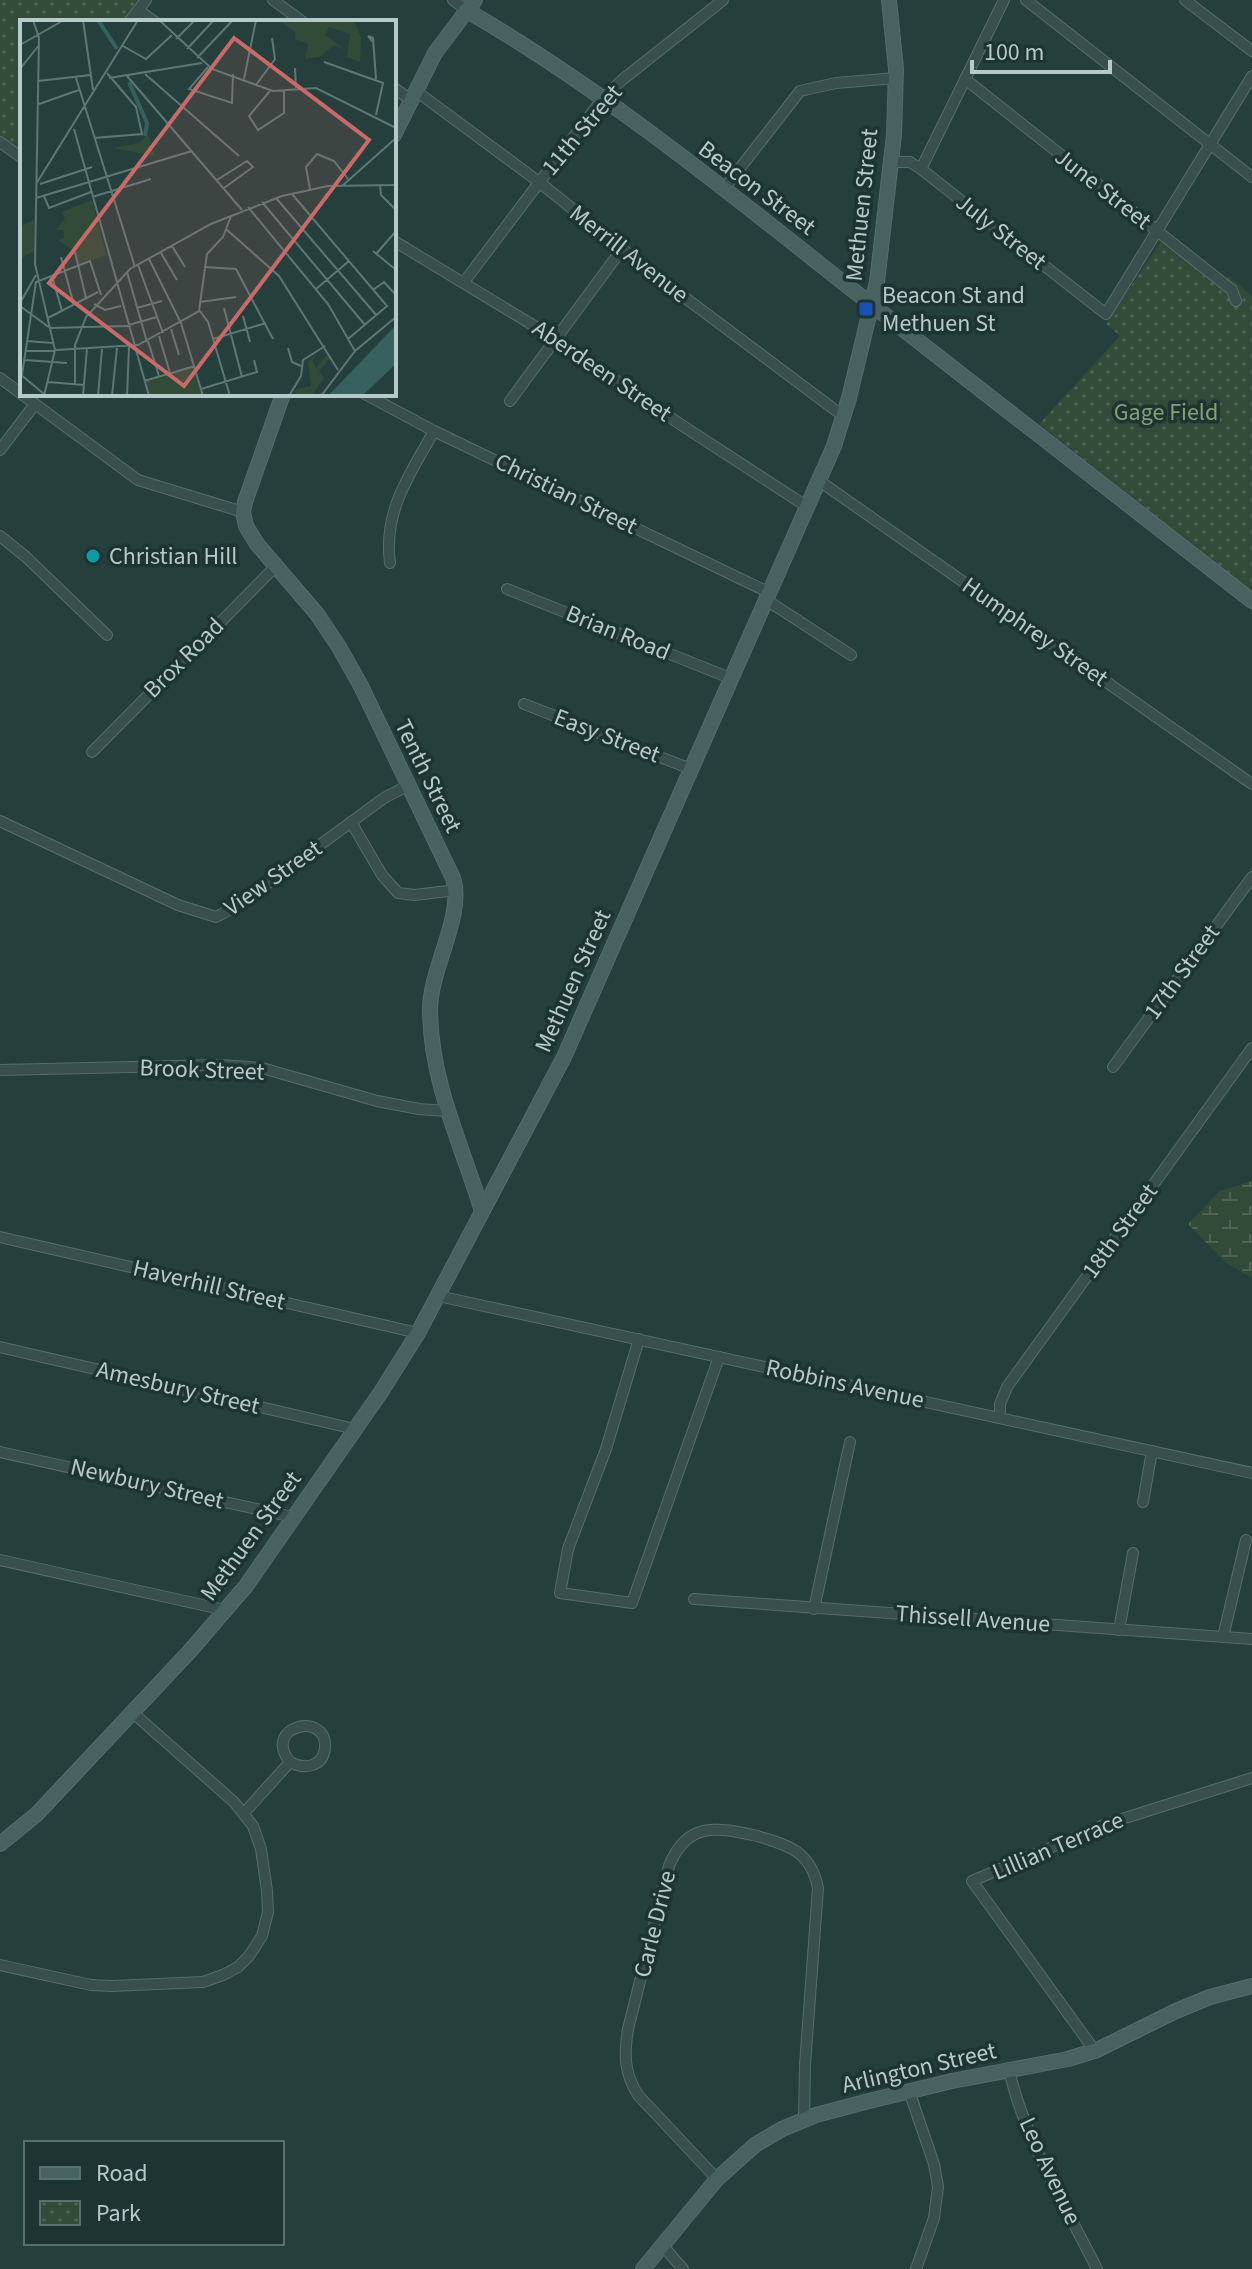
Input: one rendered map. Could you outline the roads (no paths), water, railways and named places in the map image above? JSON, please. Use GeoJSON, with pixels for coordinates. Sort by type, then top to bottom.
{"type":"FeatureCollection","features":[{"type":"Feature","properties":{"kind":"street"},"geometry":{"type":"LineString","coordinates":[[130,20],[146,0]]}},
{"type":"Feature","properties":{"kind":"street"},"geometry":{"type":"LineString","coordinates":[[273,0],[300,20]]}},
{"type":"Feature","properties":{"kind":"street","name":"Beacon Street"},"geometry":{"type":"LineString","coordinates":[[453,0],[470,5],[603,98],[1252,601]]}},
{"type":"Feature","properties":{"kind":"street","name":"11th Street"},"geometry":{"type":"LineString","coordinates":[[464,282],[603,98],[723,0]]}},
{"type":"Feature","properties":{"kind":"street","name":"Methuen Street"},"geometry":{"type":"LineString","coordinates":[[0,1844],[37,1814],[246,1586],[418,1333],[564,1057],[834,446],[877,282],[892,162],[896,78],[889,0]]}},
{"type":"Feature","properties":{"kind":"street"},"geometry":{"type":"LineString","coordinates":[[921,169],[1004,0]]}},
{"type":"Feature","properties":{"kind":"street"},"geometry":{"type":"LineString","coordinates":[[1026,0],[1252,177]]}},
{"type":"Feature","properties":{"kind":"street"},"geometry":{"type":"LineString","coordinates":[[1185,0],[1252,51]]}},
{"type":"Feature","properties":{"kind":"street"},"geometry":{"type":"LineString","coordinates":[[396,131],[435,53],[470,5]]}},
{"type":"Feature","properties":{"kind":"street"},"geometry":{"type":"LineString","coordinates":[[138,10],[152,20]]}},
{"type":"Feature","properties":{"kind":"street"},"geometry":{"type":"LineString","coordinates":[[1157,231],[1252,76]]}},
{"type":"Feature","properties":{"kind":"street"},"geometry":{"type":"LineString","coordinates":[[723,190],[800,91],[836,83],[896,78]]}},
{"type":"Feature","properties":{"kind":"street","name":"June Street"},"geometry":{"type":"LineString","coordinates":[[965,79],[1232,290],[1236,301]]}},
{"type":"Feature","properties":{"kind":"street","name":"Merrill Avenue"},"geometry":{"type":"LineString","coordinates":[[396,89],[414,96],[539,182],[622,249],[843,416]]}},
{"type":"Feature","properties":{"kind":"street"},"geometry":{"type":"LineString","coordinates":[[0,142],[20,157]]}},
{"type":"Feature","properties":{"kind":"street","name":"July Street"},"geometry":{"type":"LineString","coordinates":[[892,162],[910,162],[921,169],[1106,314],[1157,231]]}},
{"type":"Feature","properties":{"kind":"street","name":"Aberdeen Street"},"geometry":{"type":"LineString","coordinates":[[396,242],[555,339],[806,506]]}},
{"type":"Feature","properties":{"kind":"street"},"geometry":{"type":"LineString","coordinates":[[510,401],[622,249]]}},
{"type":"Feature","properties":{"kind":"street"},"geometry":{"type":"LineString","coordinates":[[0,378],[20,393]]}},
{"type":"Feature","properties":{"kind":"street"},"geometry":{"type":"LineString","coordinates":[[24,396],[138,480],[243,512],[282,396]]}},
{"type":"Feature","properties":{"kind":"street","name":"Christian Street"},"geometry":{"type":"LineString","coordinates":[[369,396],[766,596],[851,655]]}},
{"type":"Feature","properties":{"kind":"street"},"geometry":{"type":"LineString","coordinates":[[0,450],[35,404]]}},
{"type":"Feature","properties":{"kind":"street"},"geometry":{"type":"LineString","coordinates":[[390,563],[390,520],[409,475],[434,431]]}},
{"type":"Feature","properties":{"kind":"street","name":"Humphrey Street"},"geometry":{"type":"LineString","coordinates":[[818,480],[1252,784]]}},
{"type":"Feature","properties":{"kind":"street","name":"Tenth Street"},"geometry":{"type":"LineString","coordinates":[[243,512],[250,534],[317,614],[339,647],[368,699],[456,890]]}},
{"type":"Feature","properties":{"kind":"street"},"geometry":{"type":"LineString","coordinates":[[0,536],[107,635]]}},
{"type":"Feature","properties":{"kind":"street","name":"Brox Road"},"geometry":{"type":"LineString","coordinates":[[92,752],[276,566]]}},
{"type":"Feature","properties":{"kind":"street","name":"Brian Road"},"geometry":{"type":"LineString","coordinates":[[507,589],[730,678]]}},
{"type":"Feature","properties":{"kind":"street","name":"Easy Street"},"geometry":{"type":"LineString","coordinates":[[524,704],[691,769]]}},
{"type":"Feature","properties":{"kind":"street","name":"View Street"},"geometry":{"type":"LineString","coordinates":[[0,821],[178,905],[216,917],[238,905],[384,798],[407,786]]}},
{"type":"Feature","properties":{"kind":"street"},"geometry":{"type":"LineString","coordinates":[[351,822],[382,875],[401,894],[456,890],[455,908],[430,999],[432,1047],[439,1087],[482,1211]]}},
{"type":"Feature","properties":{"kind":"street","name":"17th Street"},"geometry":{"type":"LineString","coordinates":[[1113,1067],[1252,877]]}},
{"type":"Feature","properties":{"kind":"street","name":"18th Street"},"geometry":{"type":"LineString","coordinates":[[1000,1417],[1000,1404],[1007,1387],[1252,1048]]}},
{"type":"Feature","properties":{"kind":"street","name":"Brook Street"},"geometry":{"type":"LineString","coordinates":[[0,1070],[249,1067],[377,1101],[447,1111]]}},
{"type":"Feature","properties":{"kind":"street","name":"Haverhill Street"},"geometry":{"type":"LineString","coordinates":[[0,1237],[418,1333]]}},
{"type":"Feature","properties":{"kind":"street","name":"Robbins Avenue"},"geometry":{"type":"LineString","coordinates":[[438,1296],[1252,1473]]}},
{"type":"Feature","properties":{"kind":"street"},"geometry":{"type":"LineString","coordinates":[[639,1339],[606,1449],[568,1549],[560,1593],[632,1603],[719,1357]]}},
{"type":"Feature","properties":{"kind":"street","name":"Amesbury Street"},"geometry":{"type":"LineString","coordinates":[[0,1347],[355,1429]]}},
{"type":"Feature","properties":{"kind":"street"},"geometry":{"type":"LineString","coordinates":[[814,1609],[850,1442]]}},
{"type":"Feature","properties":{"kind":"street"},"geometry":{"type":"LineString","coordinates":[[1143,1502],[1152,1451]]}},
{"type":"Feature","properties":{"kind":"street","name":"Newbury Street"},"geometry":{"type":"LineString","coordinates":[[0,1452],[293,1517]]}},
{"type":"Feature","properties":{"kind":"street"},"geometry":{"type":"LineString","coordinates":[[1223,1637],[1246,1540]]}},
{"type":"Feature","properties":{"kind":"street"},"geometry":{"type":"LineString","coordinates":[[1119,1630],[1133,1553]]}},
{"type":"Feature","properties":{"kind":"street"},"geometry":{"type":"LineString","coordinates":[[0,1560],[225,1610]]}},
{"type":"Feature","properties":{"kind":"street","name":"Thissell Avenue"},"geometry":{"type":"LineString","coordinates":[[694,1599],[1252,1639]]}},
{"type":"Feature","properties":{"kind":"street"},"geometry":{"type":"LineString","coordinates":[[0,1965],[81,1984],[112,1986],[203,1982],[238,1967],[254,1949],[265,1927],[268,1912],[259,1841],[244,1813],[132,1712]]}},
{"type":"Feature","properties":{"kind":"street"},"geometry":{"type":"LineString","coordinates":[[300,1726],[317,1730],[325,1746],[319,1762],[302,1767],[290,1762],[283,1750],[288,1733],[300,1726]]}},
{"type":"Feature","properties":{"kind":"street"},"geometry":{"type":"LineString","coordinates":[[244,1813],[290,1762]]}},
{"type":"Feature","properties":{"kind":"street","name":"Lillian Terrace"},"geometry":{"type":"LineString","coordinates":[[1095,2051],[972,1881],[1106,1824],[1252,1778]]}},
{"type":"Feature","properties":{"kind":"street","name":"Carle Drive"},"geometry":{"type":"LineString","coordinates":[[717,2179],[638,2095],[630,2082],[625,2051],[669,1866],[674,1853],[698,1832],[725,1829],[784,1844],[799,1851],[816,1875],[818,1888],[804,2119]]}},
{"type":"Feature","properties":{"kind":"street","name":"Arlington Street"},"geometry":{"type":"LineString","coordinates":[[643,2269],[717,2179],[767,2136],[804,2119],[909,2091],[1095,2051],[1194,2003],[1252,1986]]}},
{"type":"Feature","properties":{"kind":"street","name":"Leo Avenue"},"geometry":{"type":"LineString","coordinates":[[1009,2070],[1035,2142],[1097,2269]]}},
{"type":"Feature","properties":{"kind":"street"},"geometry":{"type":"LineString","coordinates":[[909,2091],[934,2164],[938,2187],[934,2218],[916,2269]]}},
{"type":"Feature","properties":{"kind":"street"},"geometry":{"type":"LineString","coordinates":[[663,2246],[683,2269]]}},
{"type":"Feature","properties":{"kind":"place","name":"Beacon St and Methuen St"},"geometry":{"type":"Point","coordinates":[866,309]}},
{"type":"Feature","properties":{"kind":"place","name":"Christian Hill"},"geometry":{"type":"Point","coordinates":[93,556]}},
{"type":"Feature","properties":{"kind":"park label","name":"Gage Field"},"geometry":{"type":"Point","coordinates":[1166,412]}}]}
